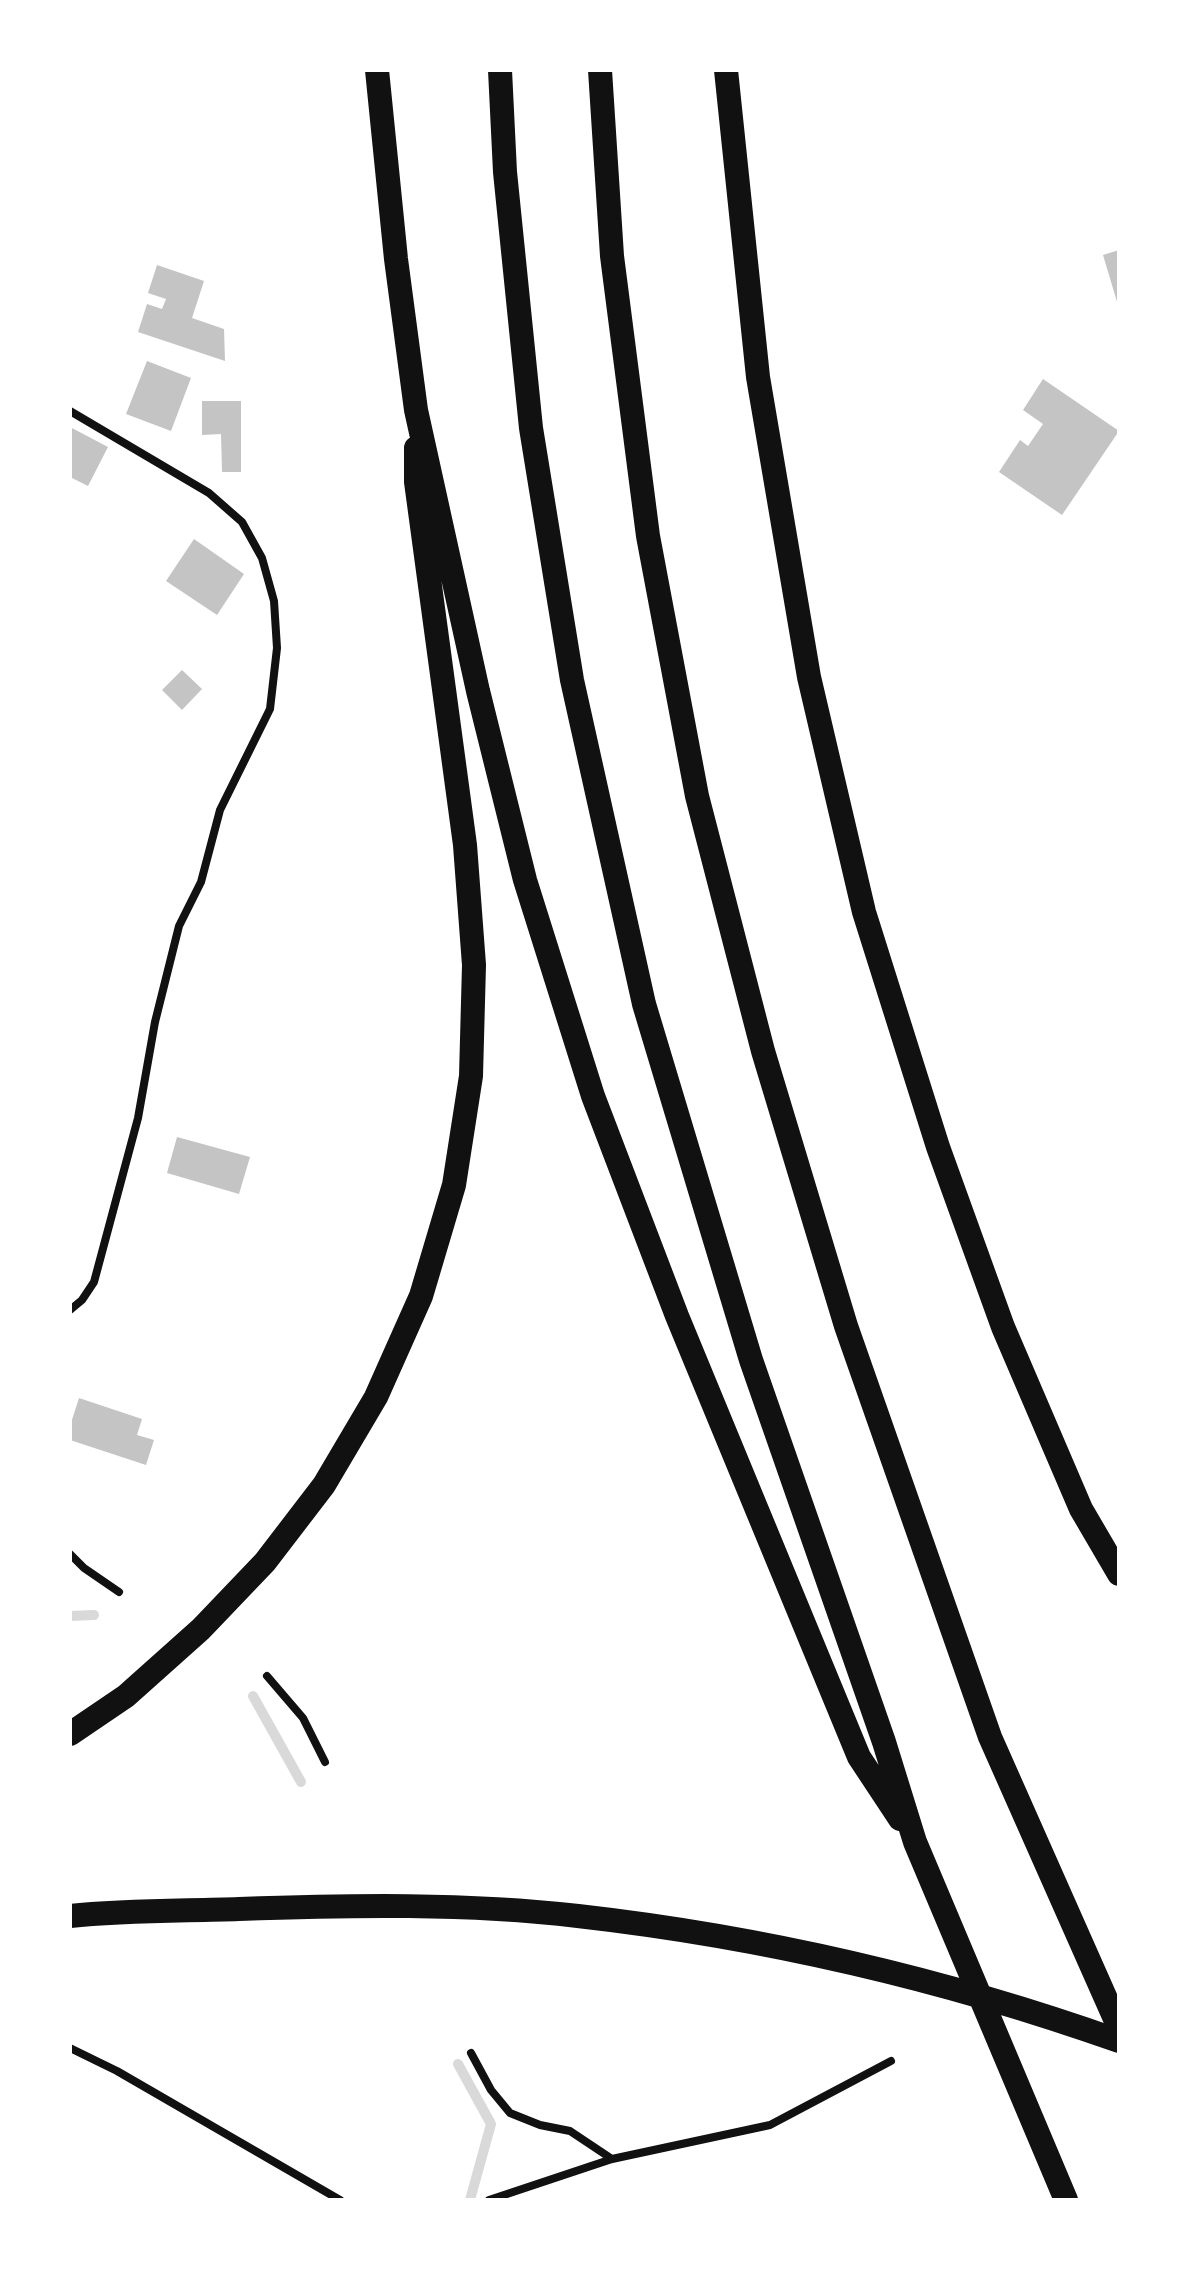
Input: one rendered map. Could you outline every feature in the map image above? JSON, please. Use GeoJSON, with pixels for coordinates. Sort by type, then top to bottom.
{"type":"FeatureCollection","features":[{"type":"Feature","properties":{"kind":"highway"},"geometry":{"type":"LineString","coordinates":[[377,70],[396,259],[416,410],[478,691],[525,880],[593,1096],[677,1316],[859,1757],[915,1842]]}},
{"type":"Feature","properties":{"kind":"highway"},"geometry":{"type":"LineString","coordinates":[[500,70],[505,172],[531,428],[572,680],[644,1004],[751,1360],[884,1742],[915,1842],[1066,2200]]}},
{"type":"Feature","properties":{"kind":"highway"},"geometry":{"type":"LineString","coordinates":[[600,70],[612,256],[648,536],[697,796],[759,1036],[846,1326],[990,1737],[1119,2028]]}},
{"type":"Feature","properties":{"kind":"highway"},"geometry":{"type":"LineString","coordinates":[[726,70],[758,377],[809,677],[864,912],[938,1147],[1003,1327],[1081,1509],[1119,1574]]}},
{"type":"Feature","properties":{"kind":"highway"},"geometry":{"type":"LineString","coordinates":[[70,1734],[126,1696],[201,1629],[265,1562],[324,1485],[376,1397],[421,1296],[454,1185],[471,1076],[474,965],[465,845],[416,482],[416,410]]}},
{"type":"Feature","properties":{"kind":"highway"},"geometry":{"type":"LineString","coordinates":[[70,1916],[282,1907],[436,1907],[575,1915],[695,1931],[862,1964],[1025,2008],[1119,2041]]}},
{"type":"Feature","properties":{"kind":"street"},"geometry":{"type":"LineString","coordinates":[[70,411],[209,493],[242,522],[262,558],[274,601],[277,648],[270,709],[220,810],[201,882],[179,926],[155,1022],[138,1118],[94,1282],[82,1300],[70,1310]]}},
{"type":"Feature","properties":{"kind":"street"},"geometry":{"type":"LineString","coordinates":[[70,1554],[84,1568],[119,1592]]}},
{"type":"Feature","properties":{"kind":"street"},"geometry":{"type":"LineString","coordinates":[[267,1676],[303,1718],[325,1762]]}},
{"type":"Feature","properties":{"kind":"street"},"geometry":{"type":"LineString","coordinates":[[70,2048],[117,2071],[340,2200]]}},
{"type":"Feature","properties":{"kind":"street"},"geometry":{"type":"LineString","coordinates":[[471,2053],[491,2090],[510,2113],[540,2125],[570,2131],[612,2159]]}},
{"type":"Feature","properties":{"kind":"street"},"geometry":{"type":"LineString","coordinates":[[489,2200],[612,2159],[770,2125],[891,2061]]}},
{"type":"Feature","properties":{"kind":"building"},"geometry":{"type":"Polygon","coordinates":[[[1119,250],[1119,305],[1118,305],[1103,255],[1119,250]]]}},
{"type":"Feature","properties":{"kind":"building"},"geometry":{"type":"Polygon","coordinates":[[[157,265],[204,281],[192,318],[224,329],[225,361],[138,332],[147,304],[162,309],[166,299],[148,293],[157,265]]]}},
{"type":"Feature","properties":{"kind":"building"},"geometry":{"type":"Polygon","coordinates":[[[147,361],[191,378],[171,431],[126,414],[147,361]]]}},
{"type":"Feature","properties":{"kind":"building"},"geometry":{"type":"Polygon","coordinates":[[[1043,379],[1119,431],[1062,515],[999,472],[1020,440],[1028,446],[1043,424],[1023,410],[1043,379]]]}},
{"type":"Feature","properties":{"kind":"building"},"geometry":{"type":"Polygon","coordinates":[[[202,401],[241,401],[241,472],[222,472],[221,434],[202,435],[202,401]]]}},
{"type":"Feature","properties":{"kind":"building"},"geometry":{"type":"Polygon","coordinates":[[[70,427],[108,447],[88,486],[70,477],[70,427]]]}},
{"type":"Feature","properties":{"kind":"building"},"geometry":{"type":"Polygon","coordinates":[[[194,539],[244,574],[217,615],[166,581],[194,539]]]}},
{"type":"Feature","properties":{"kind":"building"},"geometry":{"type":"Polygon","coordinates":[[[182,670],[202,689],[182,710],[162,690],[182,670]]]}},
{"type":"Feature","properties":{"kind":"building"},"geometry":{"type":"Polygon","coordinates":[[[177,1137],[250,1157],[239,1194],[167,1173],[177,1137]]]}},
{"type":"Feature","properties":{"kind":"building"},"geometry":{"type":"Polygon","coordinates":[[[79,1398],[142,1419],[137,1435],[154,1440],[146,1465],[70,1440],[70,1426],[79,1398]]]}},
{"type":"Feature","properties":{"kind":"waterway"},"geometry":{"type":"LineString","coordinates":[[70,1616],[94,1615]]}},
{"type":"Feature","properties":{"kind":"waterway"},"geometry":{"type":"LineString","coordinates":[[253,1696],[301,1782]]}},
{"type":"Feature","properties":{"kind":"waterway"},"geometry":{"type":"LineString","coordinates":[[458,2064],[491,2124],[470,2200]]}}]}
